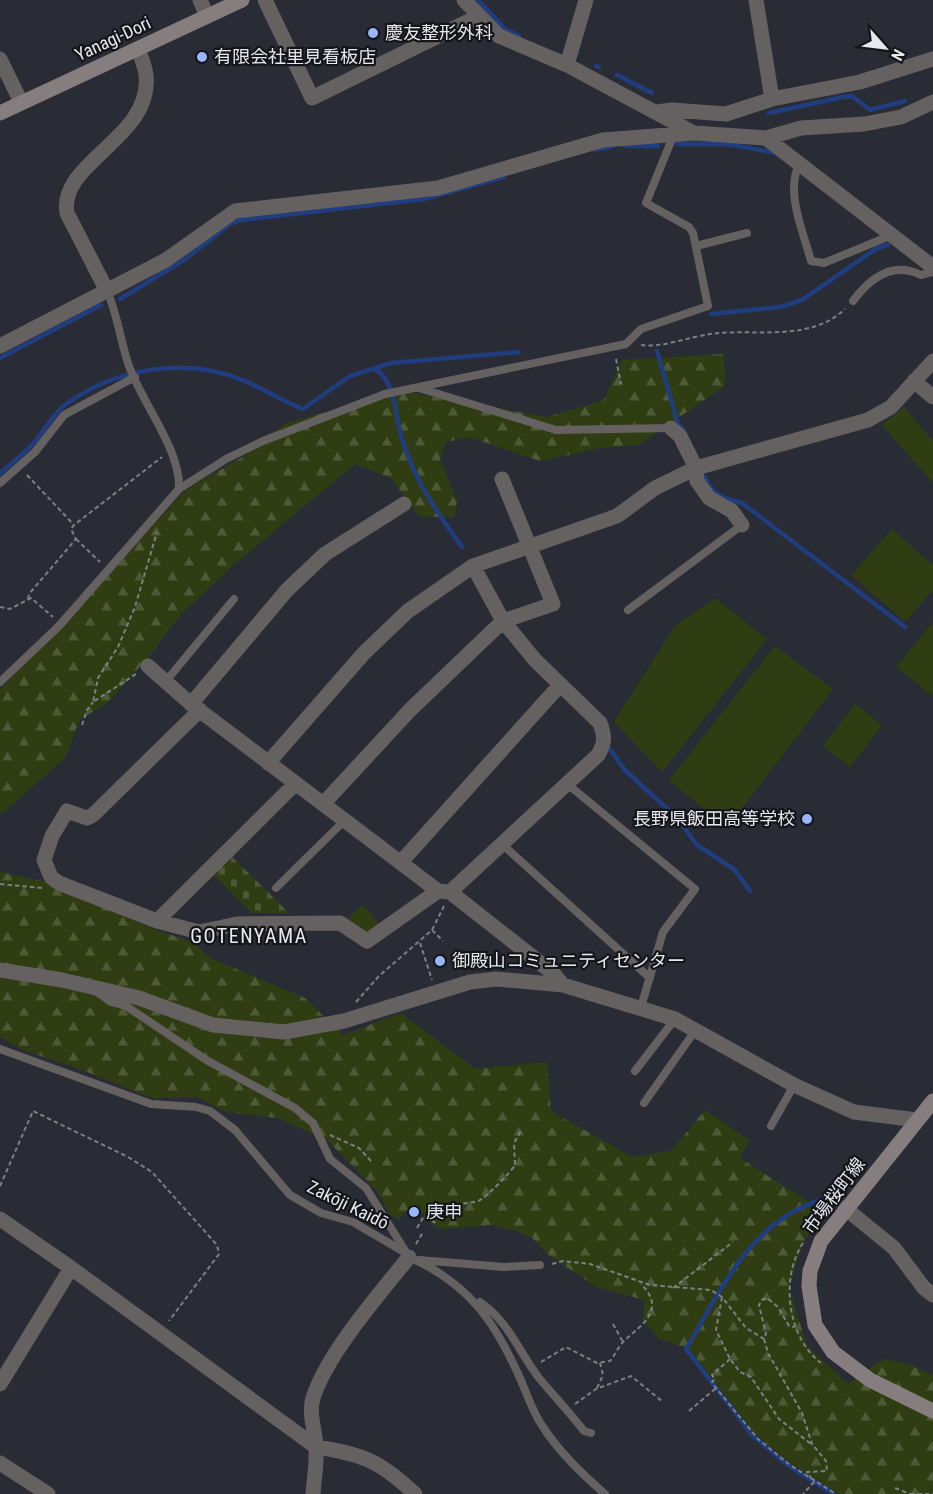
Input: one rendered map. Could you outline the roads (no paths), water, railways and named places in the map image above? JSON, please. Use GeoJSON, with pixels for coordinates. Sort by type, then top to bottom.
{"type":"FeatureCollection","features":[{"type":"Feature","properties":{"kind":"main road","name":"Yanagi-Dori"},"geometry":{"type":"LineString","coordinates":[[0,112],[242,0]]}},
{"type":"Feature","properties":{"kind":"main road","name":"市場桜町線"},"geometry":{"type":"LineString","coordinates":[[933,1101],[845,1208],[821,1241],[810,1271],[810,1303],[815,1325],[825,1344],[852,1368],[870,1380],[933,1411]]}},
{"type":"Feature","properties":{"kind":"street"},"geometry":{"type":"LineString","coordinates":[[200,0],[207,16]]}},
{"type":"Feature","properties":{"kind":"street"},"geometry":{"type":"LineString","coordinates":[[265,0],[312,98],[479,16]]}},
{"type":"Feature","properties":{"kind":"street"},"geometry":{"type":"LineString","coordinates":[[464,0],[499,36],[567,65],[694,133]]}},
{"type":"Feature","properties":{"kind":"street"},"geometry":{"type":"LineString","coordinates":[[567,65],[586,0]]}},
{"type":"Feature","properties":{"kind":"street"},"geometry":{"type":"LineString","coordinates":[[756,0],[772,99]]}},
{"type":"Feature","properties":{"kind":"street"},"geometry":{"type":"LineString","coordinates":[[107,291],[67,213],[65,202],[72,183],[136,117],[144,103],[146,75],[138,49]]}},
{"type":"Feature","properties":{"kind":"street"},"geometry":{"type":"LineString","coordinates":[[0,59],[21,102]]}},
{"type":"Feature","properties":{"kind":"street"},"geometry":{"type":"LineString","coordinates":[[657,112],[672,110],[726,114],[772,99],[860,82],[933,59]]}},
{"type":"Feature","properties":{"kind":"street"},"geometry":{"type":"LineString","coordinates":[[0,346],[166,260],[235,211],[438,188],[603,140],[694,133],[766,138],[801,128],[864,124],[901,117],[933,102]]}},
{"type":"Feature","properties":{"kind":"street"},"geometry":{"type":"LineString","coordinates":[[766,138],[798,168],[892,235],[933,270]]}},
{"type":"Feature","properties":{"kind":"street"},"geometry":{"type":"LineString","coordinates":[[268,763],[364,652],[408,611],[473,566],[617,516],[655,488],[696,468],[868,420],[891,407],[933,361]]}},
{"type":"Feature","properties":{"kind":"street"},"geometry":{"type":"LineString","coordinates":[[914,381],[933,397]]}},
{"type":"Feature","properties":{"kind":"street"},"geometry":{"type":"LineString","coordinates":[[671,429],[680,436],[696,468],[697,482],[709,498],[732,511],[742,525]]}},
{"type":"Feature","properties":{"kind":"street"},"geometry":{"type":"LineString","coordinates":[[323,804],[410,710],[503,621],[553,604],[502,479]]}},
{"type":"Feature","properties":{"kind":"street"},"geometry":{"type":"LineString","coordinates":[[404,504],[325,554],[287,590],[196,707],[93,815],[87,818],[67,811],[52,836],[44,860],[51,877],[68,889],[158,921],[199,932],[237,924],[340,924],[367,941],[444,892],[503,845],[598,755],[603,747],[605,735],[600,723],[535,660],[503,621],[473,566]]}},
{"type":"Feature","properties":{"kind":"street"},"geometry":{"type":"LineString","coordinates":[[148,666],[196,707],[295,784],[553,973],[563,985]]}},
{"type":"Feature","properties":{"kind":"street"},"geometry":{"type":"LineString","coordinates":[[401,862],[560,685]]}},
{"type":"Feature","properties":{"kind":"street"},"geometry":{"type":"LineString","coordinates":[[158,921],[295,784]]}},
{"type":"Feature","properties":{"kind":"street"},"geometry":{"type":"LineString","coordinates":[[0,970],[139,998],[213,1025],[285,1032],[344,1021],[471,982],[495,980],[563,985],[675,1019],[794,1085],[854,1112],[918,1120]]}},
{"type":"Feature","properties":{"kind":"street"},"geometry":{"type":"LineString","coordinates":[[845,1208],[894,1248],[924,1288],[933,1295]]}},
{"type":"Feature","properties":{"kind":"street"},"geometry":{"type":"LineString","coordinates":[[0,1219],[71,1268],[316,1447],[363,1456],[387,1469],[415,1494]]}},
{"type":"Feature","properties":{"kind":"street"},"geometry":{"type":"LineString","coordinates":[[313,1494],[316,1447],[312,1416],[313,1399],[317,1389],[352,1332],[410,1257]]}},
{"type":"Feature","properties":{"kind":"street"},"geometry":{"type":"LineString","coordinates":[[0,1384],[71,1268]]}},
{"type":"Feature","properties":{"kind":"street"},"geometry":{"type":"LineString","coordinates":[[0,1463],[48,1494]]}},
{"type":"Feature","properties":{"kind":"lane"},"geometry":{"type":"LineString","coordinates":[[0,682],[59,626],[179,489],[226,459],[263,441],[385,394],[626,344],[641,328],[708,306],[696,246],[689,227],[646,203],[674,134]]}},
{"type":"Feature","properties":{"kind":"lane"},"geometry":{"type":"LineString","coordinates":[[798,168],[797,204],[811,261],[824,263],[892,235]]}},
{"type":"Feature","properties":{"kind":"lane"},"geometry":{"type":"LineString","coordinates":[[696,246],[747,233]]}},
{"type":"Feature","properties":{"kind":"lane"},"geometry":{"type":"LineString","coordinates":[[853,301],[873,278],[895,270],[910,270],[921,275],[933,270]]}},
{"type":"Feature","properties":{"kind":"lane"},"geometry":{"type":"LineString","coordinates":[[107,291],[120,326],[129,367],[170,451],[176,468],[179,489]]}},
{"type":"Feature","properties":{"kind":"lane"},"geometry":{"type":"LineString","coordinates":[[0,483],[35,452],[64,415],[135,378]]}},
{"type":"Feature","properties":{"kind":"lane"},"geometry":{"type":"LineString","coordinates":[[419,388],[556,430],[671,429]]}},
{"type":"Feature","properties":{"kind":"lane"},"geometry":{"type":"LineString","coordinates":[[628,610],[742,525]]}},
{"type":"Feature","properties":{"kind":"lane"},"geometry":{"type":"LineString","coordinates":[[166,681],[234,599]]}},
{"type":"Feature","properties":{"kind":"lane"},"geometry":{"type":"LineString","coordinates":[[566,783],[694,889],[663,932],[641,1007]]}},
{"type":"Feature","properties":{"kind":"lane"},"geometry":{"type":"LineString","coordinates":[[276,888],[344,821]]}},
{"type":"Feature","properties":{"kind":"lane"},"geometry":{"type":"LineString","coordinates":[[503,845],[650,978]]}},
{"type":"Feature","properties":{"kind":"lane"},"geometry":{"type":"LineString","coordinates":[[90,987],[111,1002],[126,1006],[139,1014],[247,1084],[295,1108],[313,1123],[330,1159],[366,1188],[410,1257],[504,1267],[540,1265]]}},
{"type":"Feature","properties":{"kind":"lane"},"geometry":{"type":"LineString","coordinates":[[635,1071],[675,1019]]}},
{"type":"Feature","properties":{"kind":"lane"},"geometry":{"type":"LineString","coordinates":[[644,1103],[695,1031]]}},
{"type":"Feature","properties":{"kind":"lane","name":"Zakōji Kaidō"},"geometry":{"type":"LineString","coordinates":[[0,1049],[151,1104],[196,1107],[210,1111],[235,1131],[290,1195],[321,1213],[353,1222],[470,1295],[483,1310],[510,1354],[542,1427],[586,1477],[605,1494]]}},
{"type":"Feature","properties":{"kind":"lane"},"geometry":{"type":"LineString","coordinates":[[771,1126],[794,1085]]}},
{"type":"Feature","properties":{"kind":"lane"},"geometry":{"type":"LineString","coordinates":[[470,1295],[491,1309],[513,1335],[533,1368],[585,1431],[591,1433]]}},
{"type":"Feature","properties":{"kind":"waterway"},"geometry":{"type":"LineString","coordinates":[[478,0],[505,29],[519,36]]}},
{"type":"Feature","properties":{"kind":"waterway"},"geometry":{"type":"LineString","coordinates":[[617,75],[652,93]]}},
{"type":"Feature","properties":{"kind":"waterway"},"geometry":{"type":"LineString","coordinates":[[769,113],[852,96],[870,110],[905,101]]}},
{"type":"Feature","properties":{"kind":"waterway"},"geometry":{"type":"LineString","coordinates":[[677,144],[727,144],[776,153]]}},
{"type":"Feature","properties":{"kind":"waterway"},"geometry":{"type":"LineString","coordinates":[[595,150],[613,146]]}},
{"type":"Feature","properties":{"kind":"waterway"},"geometry":{"type":"LineString","coordinates":[[625,146],[658,146]]}},
{"type":"Feature","properties":{"kind":"waterway"},"geometry":{"type":"LineString","coordinates":[[120,299],[184,260],[230,224],[241,220],[424,199],[504,177]]}},
{"type":"Feature","properties":{"kind":"waterway"},"geometry":{"type":"LineString","coordinates":[[711,314],[780,307],[802,300],[877,248],[888,245]]}},
{"type":"Feature","properties":{"kind":"waterway"},"geometry":{"type":"LineString","coordinates":[[0,358],[101,305]]}},
{"type":"Feature","properties":{"kind":"waterway"},"geometry":{"type":"LineString","coordinates":[[657,351],[678,424],[683,430]]}},
{"type":"Feature","properties":{"kind":"waterway"},"geometry":{"type":"LineString","coordinates":[[0,473],[29,448],[66,404],[86,392],[129,374],[176,368],[222,373],[245,381],[303,409],[350,376],[391,363],[519,352]]}},
{"type":"Feature","properties":{"kind":"waterway"},"geometry":{"type":"LineString","coordinates":[[375,369],[382,375],[391,390],[401,436],[419,481],[462,547]]}},
{"type":"Feature","properties":{"kind":"waterway"},"geometry":{"type":"LineString","coordinates":[[705,477],[715,492],[724,498],[742,503],[905,627]]}},
{"type":"Feature","properties":{"kind":"waterway"},"geometry":{"type":"LineString","coordinates":[[609,748],[624,769],[678,819],[697,845],[735,870],[750,891]]}},
{"type":"Feature","properties":{"kind":"waterway"},"geometry":{"type":"LineString","coordinates":[[821,1199],[788,1215],[756,1242],[730,1275],[686,1349],[753,1436],[789,1466],[834,1494]]}},
{"type":"Feature","properties":{"kind":"place","name":"慶友整形外科"},"geometry":{"type":"Point","coordinates":[373,33]}},
{"type":"Feature","properties":{"kind":"place","name":"有限会社里見看板店"},"geometry":{"type":"Point","coordinates":[202,57]}},
{"type":"Feature","properties":{"kind":"place","name":"長野県飯田高等学校"},"geometry":{"type":"Point","coordinates":[807,819]}},
{"type":"Feature","properties":{"kind":"place","name":"御殿山コミュニティセンター"},"geometry":{"type":"Point","coordinates":[440,961]}},
{"type":"Feature","properties":{"kind":"place","name":"庚申"},"geometry":{"type":"Point","coordinates":[414,1212]}},
{"type":"Feature","properties":{"kind":"district","name":"GOTENYAMA"},"geometry":{"type":"Point","coordinates":[249,936]}}]}
